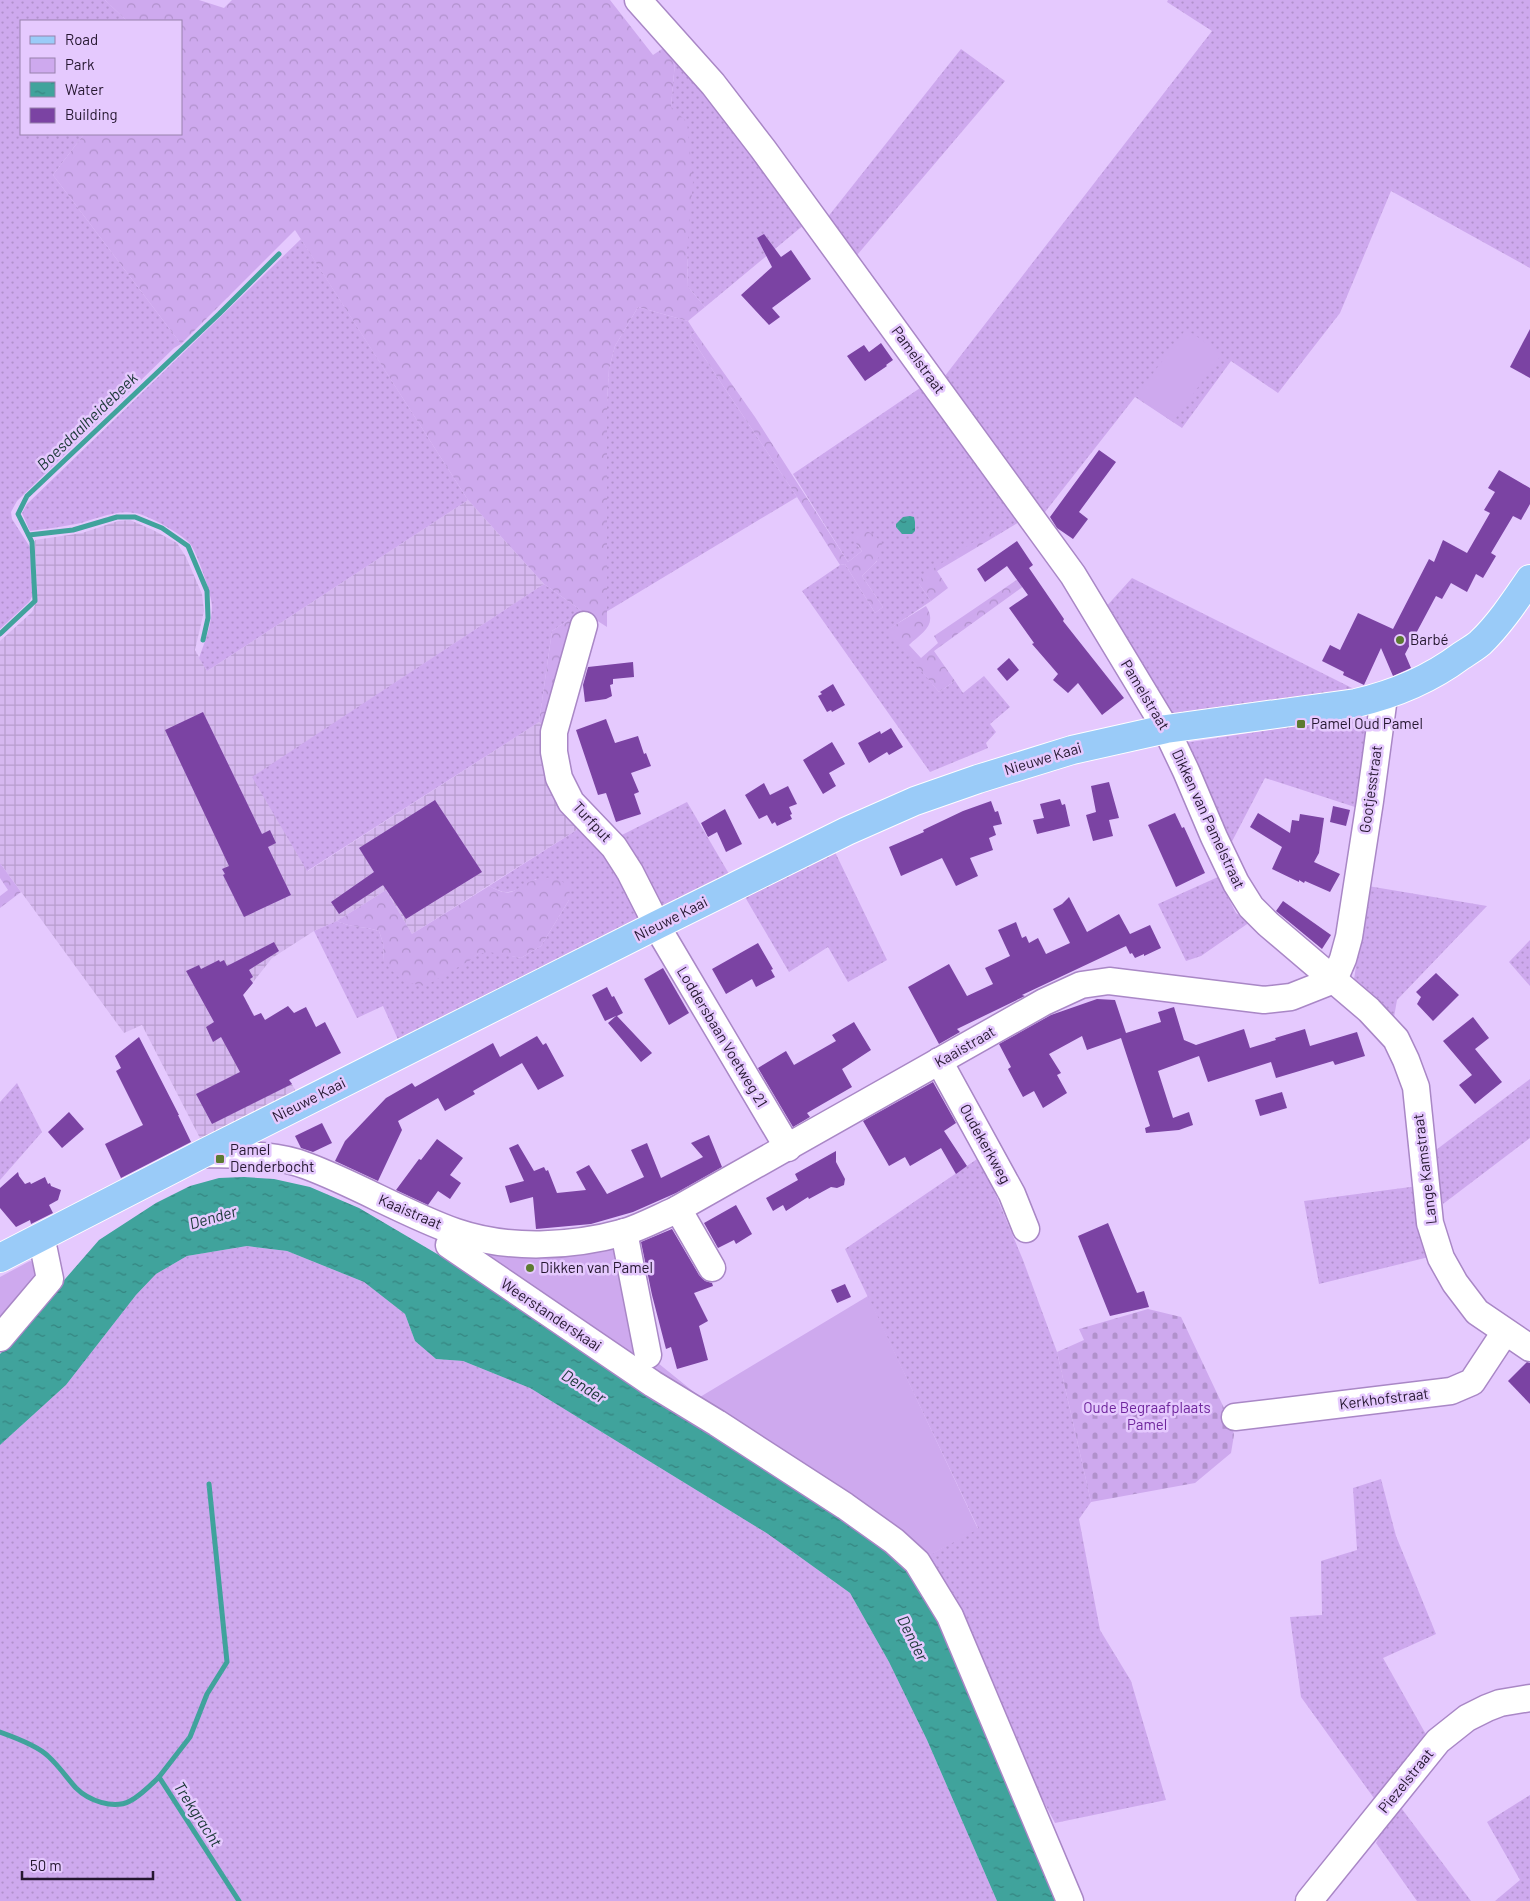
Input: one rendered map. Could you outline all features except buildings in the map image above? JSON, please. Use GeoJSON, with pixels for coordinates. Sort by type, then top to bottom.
{"type":"FeatureCollection","features":[{"type":"Feature","properties":{"kind":"main road"},"geometry":{"type":"LineString","coordinates":[[1384,697],[1441,670],[1479,643],[1513,605],[1530,579]]}},
{"type":"Feature","properties":{"kind":"main road","name":"Nieuwe Kaai"},"geometry":{"type":"LineString","coordinates":[[0,1258],[657,925],[847,831],[914,801],[1072,750],[1356,704],[1384,697]]}},
{"type":"Feature","properties":{"kind":"street","name":"Pamelstraat"},"geometry":{"type":"LineString","coordinates":[[638,0],[713,84],[876,303],[1073,575],[1169,734]]}},
{"type":"Feature","properties":{"kind":"street","name":"Turfput"},"geometry":{"type":"LineString","coordinates":[[584,625],[554,732],[554,752],[559,778],[571,802],[614,847],[657,925]]}},
{"type":"Feature","properties":{"kind":"street","name":"Gootjesstraat"},"geometry":{"type":"LineString","coordinates":[[1334,980],[1344,959],[1349,937],[1384,697]]}},
{"type":"Feature","properties":{"kind":"street","name":"Dikken van Pamelstraat"},"geometry":{"type":"LineString","coordinates":[[1169,734],[1236,884],[1251,907],[1268,924],[1334,980]]}},
{"type":"Feature","properties":{"kind":"street","name":"Loddersbaan Voetweg 21"},"geometry":{"type":"LineString","coordinates":[[657,925],[788,1148]]}},
{"type":"Feature","properties":{"kind":"street","name":"Kaaistraat"},"geometry":{"type":"LineString","coordinates":[[202,1154],[261,1163],[306,1165],[456,1232],[483,1238],[538,1244],[568,1242],[624,1232],[678,1209],[1044,1002],[1081,985],[1109,981],[1264,1000],[1291,997],[1334,980]]}},
{"type":"Feature","properties":{"kind":"street","name":"Lange Kamstraat"},"geometry":{"type":"LineString","coordinates":[[1334,980],[1369,1010],[1396,1039],[1406,1060],[1416,1087],[1430,1223],[1441,1258],[1455,1283],[1477,1312],[1530,1348]]}},
{"type":"Feature","properties":{"kind":"street","name":"Oudekerkweg"},"geometry":{"type":"LineString","coordinates":[[939,1061],[1012,1194],[1026,1228]]}},
{"type":"Feature","properties":{"kind":"street"},"geometry":{"type":"LineString","coordinates":[[261,1163],[264,1123]]}},
{"type":"Feature","properties":{"kind":"street"},"geometry":{"type":"LineString","coordinates":[[678,1209],[712,1268]]}},
{"type":"Feature","properties":{"kind":"street"},"geometry":{"type":"LineString","coordinates":[[624,1232],[648,1355]]}},
{"type":"Feature","properties":{"kind":"street"},"geometry":{"type":"LineString","coordinates":[[0,1338],[50,1279],[40,1238]]}},
{"type":"Feature","properties":{"kind":"street","name":"Weerstanderskaai"},"geometry":{"type":"LineString","coordinates":[[449,1245],[653,1384],[845,1506],[901,1546],[917,1562],[950,1616],[1070,1901]]}},
{"type":"Feature","properties":{"kind":"street","name":"Kerkhofstraat"},"geometry":{"type":"LineString","coordinates":[[1235,1417],[1451,1392],[1472,1382],[1505,1332]]}},
{"type":"Feature","properties":{"kind":"street","name":"Piezelstraat"},"geometry":{"type":"LineString","coordinates":[[1309,1901],[1438,1741],[1467,1718],[1486,1708],[1500,1702],[1530,1698]]}},
{"type":"Feature","properties":{"kind":"shaded area"},"geometry":{"type":"Polygon","coordinates":[[[468,500],[544,584],[253,777],[308,871],[539,722],[549,730],[583,826],[412,934],[386,890],[337,921],[314,931],[272,958],[243,995],[300,1099],[204,1146],[142,1025],[124,1033],[0,863],[0,641],[32,612],[37,600],[35,540],[82,533],[118,521],[130,520],[177,543],[186,557],[202,594],[204,611],[195,650],[207,671],[468,500]]]}},
{"type":"Feature","properties":{"kind":"green space"},"geometry":{"type":"Polygon","coordinates":[[[0,0],[105,0],[126,20],[20,20],[20,135],[83,135],[53,175],[181,344],[174,348],[17,501],[11,512],[12,519],[30,547],[33,595],[29,602],[0,629],[0,0]]]}},
{"type":"Feature","properties":{"kind":"green space"},"geometry":{"type":"Polygon","coordinates":[[[105,0],[199,0],[224,8],[232,0],[610,0],[653,55],[665,47],[675,62],[671,107],[687,122],[693,182],[687,251],[688,287],[705,307],[688,321],[638,307],[615,346],[609,369],[607,402],[607,627],[544,584],[468,500],[295,230],[181,344],[53,175],[83,135],[182,135],[182,20],[126,20],[105,0]]]}},
{"type":"Feature","properties":{"kind":"green space"},"geometry":{"type":"Polygon","coordinates":[[[1168,0],[1530,0],[1530,268],[1391,191],[1340,313],[1278,393],[1231,361],[1182,428],[1135,397],[1038,521],[941,381],[1212,31],[1167,2],[1168,0]]]}},
{"type":"Feature","properties":{"kind":"green space"},"geometry":{"type":"Polygon","coordinates":[[[961,49],[1005,81],[852,261],[823,223],[961,49]]]}},
{"type":"Feature","properties":{"kind":"green space"},"geometry":{"type":"Polygon","coordinates":[[[682,56],[811,219],[705,307],[688,287],[687,251],[671,107],[675,62],[682,56]]]}},
{"type":"Feature","properties":{"kind":"green space"},"geometry":{"type":"Polygon","coordinates":[[[301,239],[468,500],[207,671],[199,658],[206,639],[212,606],[207,584],[197,556],[187,541],[157,521],[135,513],[120,512],[76,524],[30,531],[22,513],[27,504],[301,239]]]}},
{"type":"Feature","properties":{"kind":"green space"},"geometry":{"type":"Polygon","coordinates":[[[638,307],[688,321],[695,332],[690,336],[797,497],[606,612],[607,402],[609,369],[615,346],[638,307]]]}},
{"type":"Feature","properties":{"kind":"green space"},"geometry":{"type":"Polygon","coordinates":[[[1186,329],[1222,354],[1173,422],[1136,396],[1186,329]]]}},
{"type":"Feature","properties":{"kind":"green space"},"geometry":{"type":"Polygon","coordinates":[[[695,332],[755,417],[848,562],[862,551],[853,539],[856,532],[865,530],[882,543],[879,558],[862,576],[883,607],[875,613],[845,564],[840,565],[690,336],[695,332]]]}},
{"type":"Feature","properties":{"kind":"green space"},"geometry":{"type":"Polygon","coordinates":[[[926,384],[1024,519],[996,536],[992,530],[919,584],[931,601],[888,630],[939,692],[955,681],[963,693],[984,676],[1010,707],[990,724],[996,732],[986,743],[988,748],[930,772],[802,591],[840,565],[845,564],[875,613],[883,607],[862,576],[877,561],[857,545],[862,551],[848,562],[793,474],[926,384]]]}},
{"type":"Feature","properties":{"kind":"green space"},"geometry":{"type":"Polygon","coordinates":[[[992,530],[996,536],[937,571],[948,588],[931,601],[919,584],[922,576],[992,530]]]}},
{"type":"Feature","properties":{"kind":"green space"},"geometry":{"type":"Polygon","coordinates":[[[1024,575],[1028,583],[934,651],[955,681],[939,692],[887,630],[926,606],[930,618],[929,624],[909,645],[921,658],[938,643],[934,636],[1024,575]]]}},
{"type":"Feature","properties":{"kind":"green space"},"geometry":{"type":"Polygon","coordinates":[[[1132,578],[1364,694],[1175,718],[1167,713],[1104,609],[1132,578]]]}},
{"type":"Feature","properties":{"kind":"green space"},"geometry":{"type":"Polygon","coordinates":[[[544,584],[582,611],[552,631],[539,722],[307,871],[252,777],[544,584]]]}},
{"type":"Feature","properties":{"kind":"green space"},"geometry":{"type":"Polygon","coordinates":[[[582,611],[549,730],[539,722],[552,631],[582,611]]]}},
{"type":"Feature","properties":{"kind":"green space"},"geometry":{"type":"Polygon","coordinates":[[[1347,718],[1362,720],[1372,730],[1358,808],[1265,778],[1226,853],[1184,743],[1347,718]]]}},
{"type":"Feature","properties":{"kind":"green space"},"geometry":{"type":"Polygon","coordinates":[[[687,802],[732,879],[664,909],[614,839],[687,802]]]}},
{"type":"Feature","properties":{"kind":"green space"},"geometry":{"type":"Polygon","coordinates":[[[583,826],[602,845],[641,920],[400,1044],[383,1006],[357,1018],[314,931],[337,921],[379,931],[383,943],[384,961],[461,965],[483,952],[499,953],[521,958],[541,946],[569,900],[536,879],[508,892],[503,892],[489,886],[583,826]]]}},
{"type":"Feature","properties":{"kind":"green space"},"geometry":{"type":"Polygon","coordinates":[[[835,852],[887,960],[848,982],[828,947],[789,972],[745,897],[835,852]]]}},
{"type":"Feature","properties":{"kind":"green space"},"geometry":{"type":"Polygon","coordinates":[[[0,863],[21,892],[0,908],[0,896],[8,890],[0,878],[0,863]]]}},
{"type":"Feature","properties":{"kind":"green space"},"geometry":{"type":"Polygon","coordinates":[[[553,877],[570,887],[569,900],[541,946],[521,958],[489,952],[478,954],[425,986],[404,982],[390,969],[384,961],[383,943],[379,931],[337,921],[386,890],[412,934],[489,886],[510,892],[537,879],[553,877]]]}},
{"type":"Feature","properties":{"kind":"green space"},"geometry":{"type":"Polygon","coordinates":[[[1218,877],[1236,913],[1250,922],[1201,956],[1186,961],[1158,904],[1218,877]]]}},
{"type":"Feature","properties":{"kind":"green space"},"geometry":{"type":"Polygon","coordinates":[[[1368,886],[1487,906],[1397,1000],[1393,1023],[1353,986],[1368,886]]]}},
{"type":"Feature","properties":{"kind":"green space"},"geometry":{"type":"Polygon","coordinates":[[[1530,940],[1530,986],[1509,962],[1530,940]]]}},
{"type":"Feature","properties":{"kind":"green space"},"geometry":{"type":"Polygon","coordinates":[[[1530,1079],[1530,1138],[1443,1204],[1432,1153],[1530,1079]]]}},
{"type":"Feature","properties":{"kind":"green space"},"geometry":{"type":"Polygon","coordinates":[[[17,1083],[42,1132],[0,1180],[0,1102],[17,1083]]]}},
{"type":"Feature","properties":{"kind":"green space"},"geometry":{"type":"Polygon","coordinates":[[[980,1157],[1023,1260],[1057,1352],[1091,1502],[1079,1519],[1100,1630],[1131,1681],[1166,1800],[1055,1823],[917,1562],[978,1528],[845,1249],[980,1157]]]}},
{"type":"Feature","properties":{"kind":"green space"},"geometry":{"type":"Polygon","coordinates":[[[1418,1186],[1429,1257],[1319,1284],[1304,1201],[1418,1186]]]}},
{"type":"Feature","properties":{"kind":"green space"},"geometry":{"type":"Polygon","coordinates":[[[624,1232],[648,1355],[700,1397],[868,1296],[978,1529],[917,1562],[453,1238],[624,1232]]]}},
{"type":"Feature","properties":{"kind":"green space"},"geometry":{"type":"Polygon","coordinates":[[[247,1246],[287,1251],[364,1282],[405,1314],[415,1341],[436,1359],[463,1361],[530,1388],[768,1534],[850,1593],[889,1662],[927,1740],[997,1901],[0,1901],[0,1445],[66,1385],[136,1295],[156,1274],[187,1256],[247,1246]]]}},
{"type":"Feature","properties":{"kind":"green space"},"geometry":{"type":"Polygon","coordinates":[[[30,1261],[36,1263],[38,1276],[0,1318],[0,1277],[30,1261]]]}},
{"type":"Feature","properties":{"kind":"green space","name":"Oude Begraafplaats Pamel"},"geometry":{"type":"Polygon","coordinates":[[[1148,1309],[1181,1317],[1232,1425],[1234,1435],[1231,1453],[1195,1483],[1091,1502],[1057,1352],[1084,1340],[1079,1329],[1148,1309]]]}},
{"type":"Feature","properties":{"kind":"green space"},"geometry":{"type":"Polygon","coordinates":[[[1381,1479],[1396,1536],[1436,1634],[1383,1658],[1428,1738],[1376,1801],[1301,1697],[1290,1617],[1322,1615],[1321,1561],[1357,1550],[1353,1488],[1381,1479]]]}},
{"type":"Feature","properties":{"kind":"green space"},"geometry":{"type":"Polygon","coordinates":[[[1530,1795],[1530,1901],[1495,1901],[1520,1880],[1487,1822],[1530,1795]]]}},
{"type":"Feature","properties":{"kind":"green space"},"geometry":{"type":"Polygon","coordinates":[[[1396,1801],[1471,1901],[1417,1901],[1376,1843],[1396,1801]]]}},
{"type":"Feature","properties":{"kind":"water"},"geometry":{"type":"Polygon","coordinates":[[[903,517],[914,517],[915,531],[912,534],[902,534],[896,527],[896,524],[903,517]]]}},
{"type":"Feature","properties":{"kind":"water","name":"Dender"},"geometry":{"type":"Polygon","coordinates":[[[219,1178],[274,1179],[310,1187],[359,1208],[495,1288],[896,1553],[938,1609],[1057,1901],[997,1901],[927,1740],[889,1662],[850,1593],[768,1534],[530,1388],[463,1361],[436,1359],[415,1341],[405,1314],[364,1282],[287,1251],[247,1246],[187,1256],[156,1274],[136,1295],[66,1385],[0,1445],[0,1354],[99,1240],[156,1203],[190,1186],[219,1178]]]}},
{"type":"Feature","properties":{"kind":"waterway","name":"Boesdaalheidebeek"},"geometry":{"type":"LineString","coordinates":[[0,634],[35,601],[32,542],[18,514],[27,496],[219,314],[279,254]]}},
{"type":"Feature","properties":{"kind":"waterway"},"geometry":{"type":"LineString","coordinates":[[29,535],[73,530],[117,517],[135,517],[162,528],[188,546],[207,591],[208,618],[203,640]]}},
{"type":"Feature","properties":{"kind":"waterway"},"geometry":{"type":"LineString","coordinates":[[159,1777],[190,1737],[207,1694],[227,1662],[209,1484]]}},
{"type":"Feature","properties":{"kind":"waterway","name":"Trekgracht"},"geometry":{"type":"LineString","coordinates":[[0,1732],[26,1742],[44,1752],[76,1788],[94,1800],[101,1802],[123,1804],[130,1801],[159,1777],[239,1901]]}},
{"type":"Feature","properties":{"kind":"place","name":"Barbé"},"geometry":{"type":"Point","coordinates":[1400,640]}},
{"type":"Feature","properties":{"kind":"place","name":"Pamel Oud Pamel"},"geometry":{"type":"Point","coordinates":[1301,724]}},
{"type":"Feature","properties":{"kind":"place","name":"Pamel Denderbocht"},"geometry":{"type":"Point","coordinates":[220,1159]}},
{"type":"Feature","properties":{"kind":"place","name":"Dikken van Pamel"},"geometry":{"type":"Point","coordinates":[530,1268]}}]}
